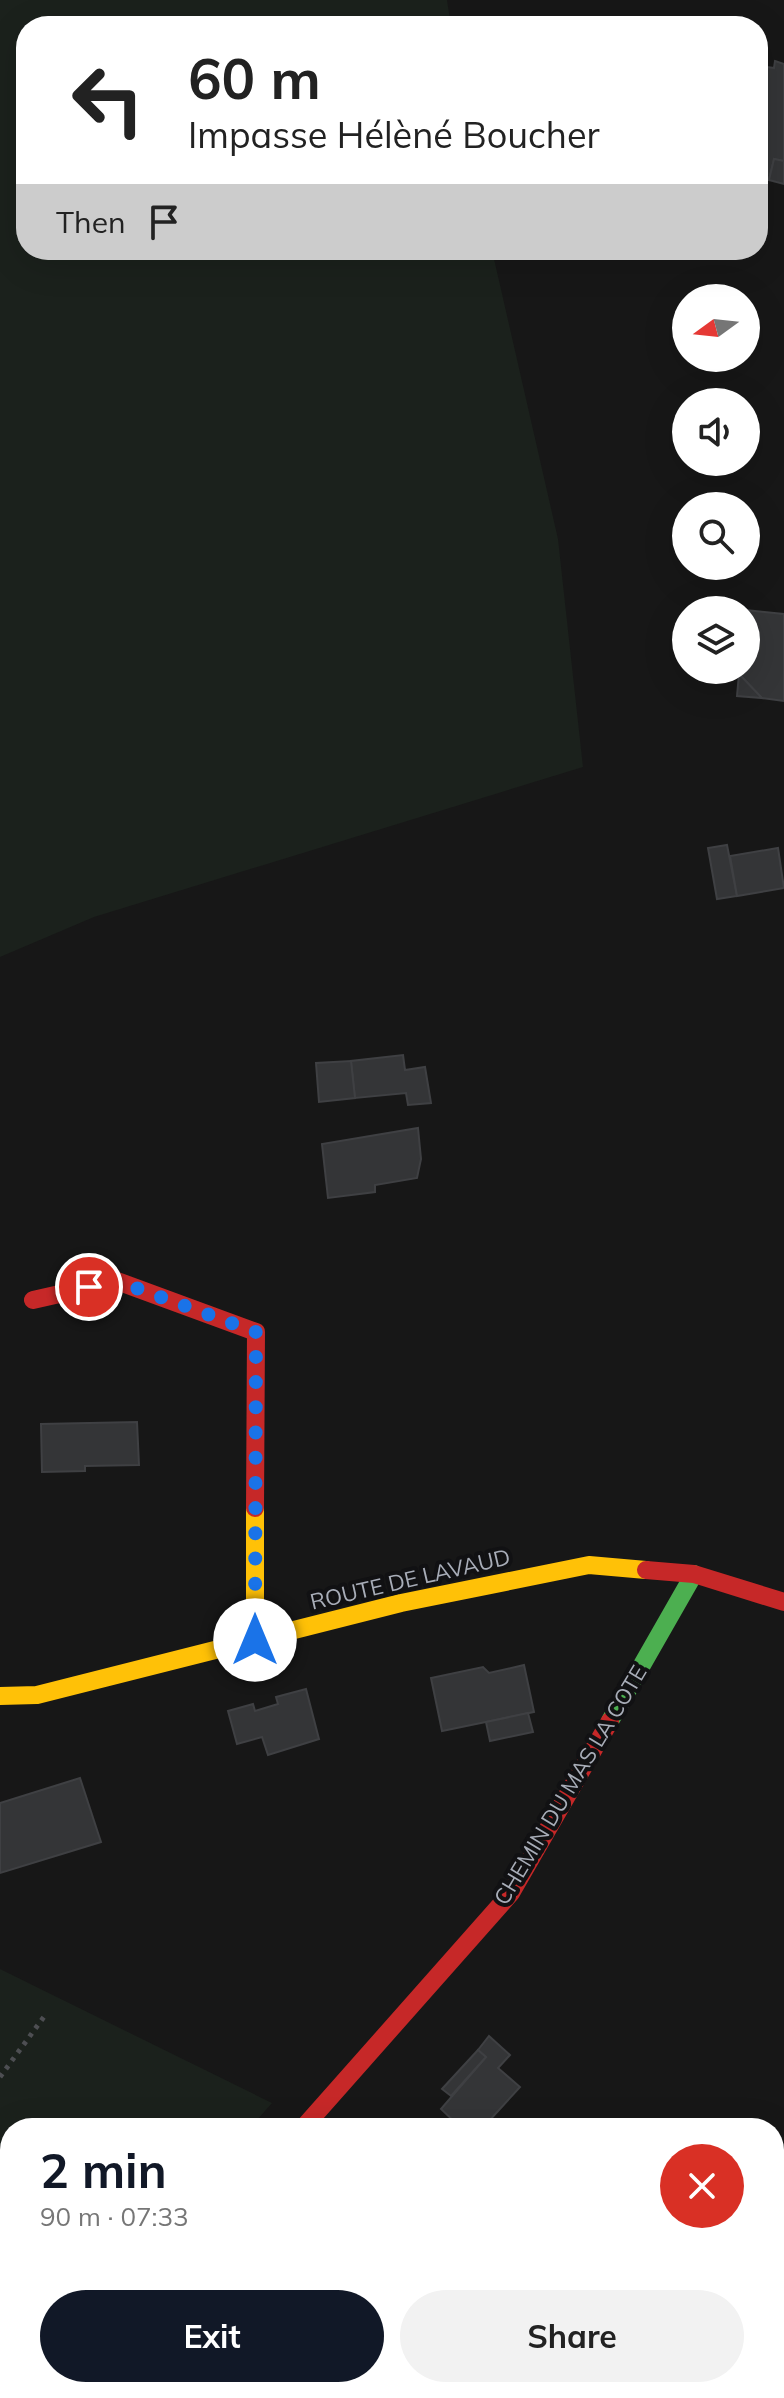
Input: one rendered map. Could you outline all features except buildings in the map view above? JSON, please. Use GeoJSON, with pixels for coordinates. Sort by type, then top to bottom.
{"type":"FeatureCollection","features":[{"type":"Feature","properties":{"kind":"street"},"geometry":{"type":"LineString","coordinates":[[33,1300],[117,1281],[256,1332],[255,1640]]}},
{"type":"Feature","properties":{"kind":"street","name":"ROUTE DE LAVAUD"},"geometry":{"type":"LineString","coordinates":[[0,1696],[37,1695],[401,1603],[589,1565],[694,1574],[784,1602]]}},
{"type":"Feature","properties":{"kind":"street","name":"CHEMIN DU MAS LA COTE"},"geometry":{"type":"LineString","coordinates":[[312,2118],[511,1893],[694,1574]]}},
{"type":"Feature","properties":{"kind":"path"},"geometry":{"type":"LineString","coordinates":[[0,2077],[46,2014]]}},
{"type":"Feature","properties":{"kind":"shaded area"},"geometry":{"type":"Polygon","coordinates":[[[0,0],[447,0],[449,16],[16,16],[16,260],[494,260],[558,539],[583,767],[94,917],[0,957],[0,0]]]}},
{"type":"Feature","properties":{"kind":"shaded area"},"geometry":{"type":"Polygon","coordinates":[[[0,1969],[272,2103],[259,2118],[0,2118],[0,1969]]]}},
{"type":"Feature","properties":{"kind":"traffic: fast"},"geometry":{"type":"LineString","coordinates":[[610,1721],[694,1574]]}},
{"type":"Feature","properties":{"kind":"traffic: slow"},"geometry":{"type":"LineString","coordinates":[[255,1508],[255,1640]]}},
{"type":"Feature","properties":{"kind":"traffic: slow"},"geometry":{"type":"LineString","coordinates":[[0,1696],[37,1695],[401,1603],[589,1565],[646,1570]]}},
{"type":"Feature","properties":{"kind":"traffic: jam"},"geometry":{"type":"LineString","coordinates":[[33,1300],[117,1281],[256,1332],[255,1508]]}},
{"type":"Feature","properties":{"kind":"traffic: jam"},"geometry":{"type":"LineString","coordinates":[[646,1570],[694,1574],[784,1602]]}},
{"type":"Feature","properties":{"kind":"traffic: jam"},"geometry":{"type":"LineString","coordinates":[[312,2118],[511,1893],[610,1721]]}},
{"type":"Feature","properties":{"kind":"route"},"geometry":{"type":"LineString","coordinates":[[89,1287],[117,1281],[256,1332],[255,1640]]}}]}
